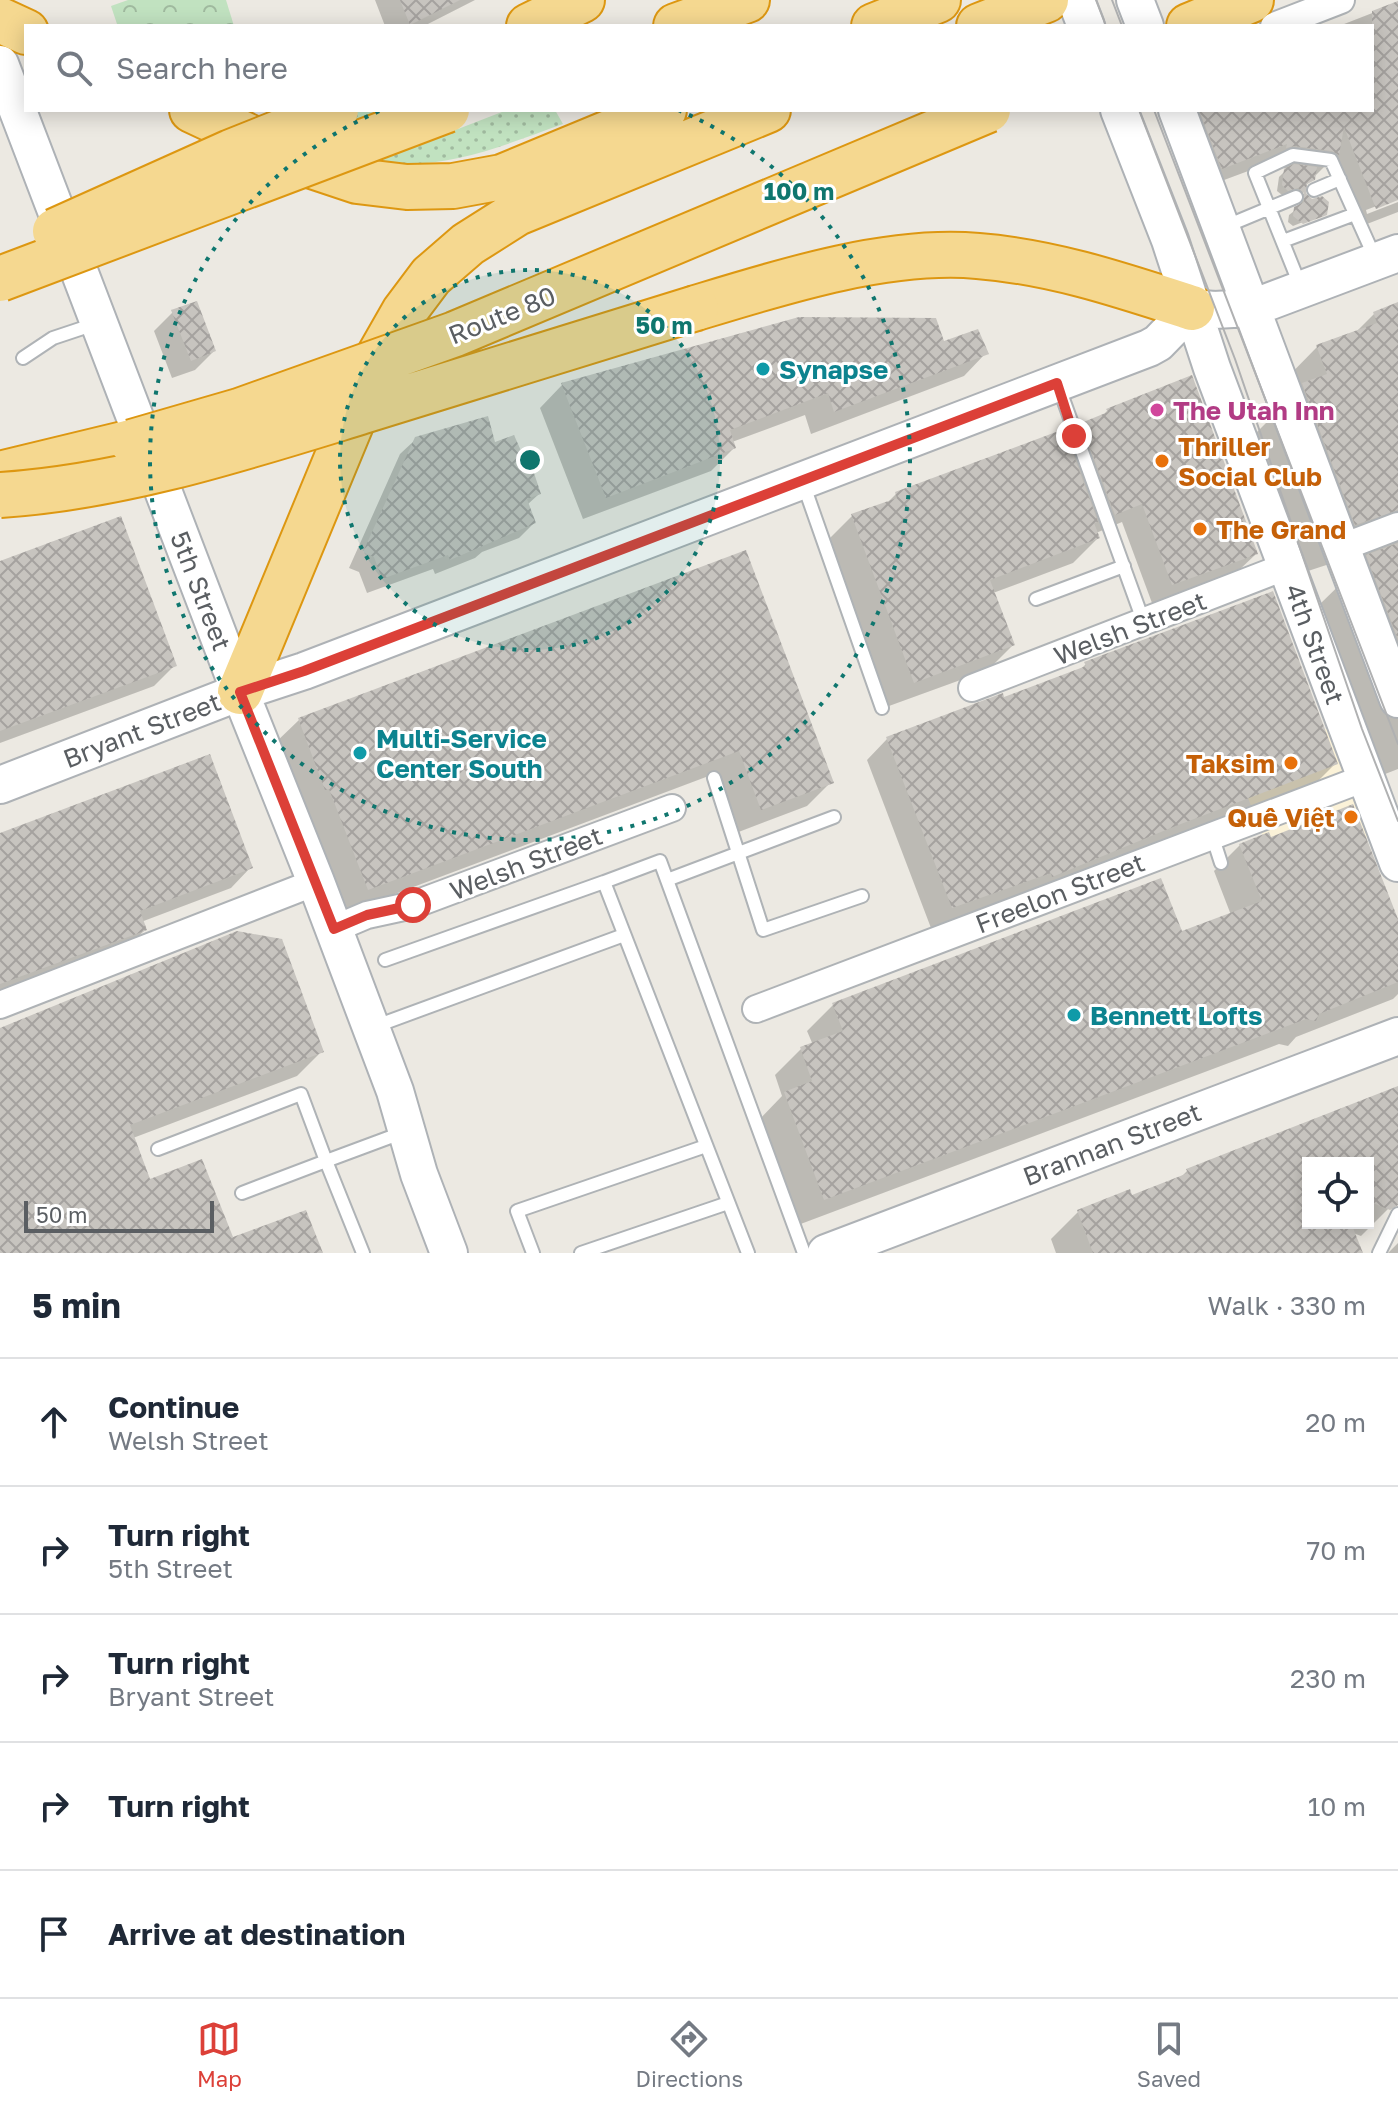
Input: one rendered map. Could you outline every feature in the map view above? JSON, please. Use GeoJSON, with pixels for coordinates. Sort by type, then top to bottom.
{"type":"FeatureCollection","features":[{"type":"Feature","properties":{"kind":"highway"},"geometry":{"type":"LineString","coordinates":[[533,24],[582,0]]}},
{"type":"Feature","properties":{"kind":"highway"},"geometry":{"type":"LineString","coordinates":[[681,24],[747,0]]}},
{"type":"Feature","properties":{"kind":"highway"},"geometry":{"type":"LineString","coordinates":[[879,24],[938,0]]}},
{"type":"Feature","properties":{"kind":"highway"},"geometry":{"type":"LineString","coordinates":[[984,24],[1046,0]]}},
{"type":"Feature","properties":{"kind":"highway"},"geometry":{"type":"LineString","coordinates":[[1194,24],[1251,0]]}},
{"type":"Feature","properties":{"kind":"highway"},"geometry":{"type":"LineString","coordinates":[[0,20],[24,31]]}},
{"type":"Feature","properties":{"kind":"highway"},"geometry":{"type":"LineString","coordinates":[[196,112],[309,165],[357,181],[407,187],[453,186],[502,177],[646,131],[756,112]]}},
{"type":"Feature","properties":{"kind":"highway"},"geometry":{"type":"LineString","coordinates":[[0,257],[98,210],[331,112]]}},
{"type":"Feature","properties":{"kind":"highway"},"geometry":{"type":"LineString","coordinates":[[0,279],[442,112]]}},
{"type":"Feature","properties":{"kind":"highway","name":"Route 80"},"geometry":{"type":"LineString","coordinates":[[0,474],[132,442],[239,411],[455,334],[983,112]]}},
{"type":"Feature","properties":{"kind":"highway"},"geometry":{"type":"LineString","coordinates":[[240,692],[380,354],[404,312],[431,276],[468,244],[646,131]]}},
{"type":"Feature","properties":{"kind":"highway"},"geometry":{"type":"LineString","coordinates":[[0,495],[95,483],[172,467],[300,431],[780,282],[858,266],[925,256],[975,256],[1077,271],[1192,308]]}},
{"type":"Feature","properties":{"kind":"main road"},"geometry":{"type":"LineString","coordinates":[[0,2],[6,0]]}},
{"type":"Feature","properties":{"kind":"main road"},"geometry":{"type":"LineString","coordinates":[[1076,0],[1085,24]]}},
{"type":"Feature","properties":{"kind":"main road"},"geometry":{"type":"LineString","coordinates":[[1135,0],[1144,24]]}},
{"type":"Feature","properties":{"kind":"main road","name":"5th Street"},"geometry":{"type":"LineString","coordinates":[[0,64],[334,929],[449,1253]]}},
{"type":"Feature","properties":{"kind":"main road","name":"4th Street"},"geometry":{"type":"LineString","coordinates":[[1120,112],[1170,240],[1192,308],[1398,863]]}},
{"type":"Feature","properties":{"kind":"main road"},"geometry":{"type":"LineString","coordinates":[[1178,112],[1398,699]]}},
{"type":"Feature","properties":{"kind":"main road"},"geometry":{"type":"LineString","coordinates":[[1192,308],[1252,308],[1387,257]]}},
{"type":"Feature","properties":{"kind":"main road","name":"Bryant Street"},"geometry":{"type":"LineString","coordinates":[[0,785],[1149,348],[1158,343],[1192,308]]}},
{"type":"Feature","properties":{"kind":"main road","name":"Brannan Street"},"geometry":{"type":"LineString","coordinates":[[826,1253],[1398,1036]]}},
{"type":"Feature","properties":{"kind":"street"},"geometry":{"type":"LineString","coordinates":[[1279,24],[1341,0]]}},
{"type":"Feature","properties":{"kind":"street"},"geometry":{"type":"LineString","coordinates":[[1343,547],[1398,526]]}},
{"type":"Feature","properties":{"kind":"street","name":"Welsh Street"},"geometry":{"type":"LineString","coordinates":[[972,688],[1287,566]]}},
{"type":"Feature","properties":{"kind":"street","name":"Freelon Street"},"geometry":{"type":"LineString","coordinates":[[756,1009],[1365,778]]}},
{"type":"Feature","properties":{"kind":"street","name":"Welsh Street"},"geometry":{"type":"LineString","coordinates":[[334,929],[367,915],[413,905],[672,808]]}},
{"type":"Feature","properties":{"kind":"street"},"geometry":{"type":"LineString","coordinates":[[0,1005],[316,882]]}},
{"type":"Feature","properties":{"kind":"lane"},"geometry":{"type":"LineString","coordinates":[[1302,289],[1255,173],[1293,155],[1331,160],[1355,214],[1387,257]]}},
{"type":"Feature","properties":{"kind":"lane"},"geometry":{"type":"LineString","coordinates":[[1314,190],[1340,179]]}},
{"type":"Feature","properties":{"kind":"lane"},"geometry":{"type":"LineString","coordinates":[[1221,228],[1296,197]]}},
{"type":"Feature","properties":{"kind":"lane"},"geometry":{"type":"LineString","coordinates":[[1283,241],[1355,214]]}},
{"type":"Feature","properties":{"kind":"lane"},"geometry":{"type":"LineString","coordinates":[[23,358],[53,338],[98,323]]}},
{"type":"Feature","properties":{"kind":"lane"},"geometry":{"type":"LineString","coordinates":[[1057,383],[1144,623]]}},
{"type":"Feature","properties":{"kind":"lane"},"geometry":{"type":"LineString","coordinates":[[802,480],[882,708]]}},
{"type":"Feature","properties":{"kind":"lane"},"geometry":{"type":"LineString","coordinates":[[1036,599],[1124,566]]}},
{"type":"Feature","properties":{"kind":"lane"},"geometry":{"type":"LineString","coordinates":[[714,778],[763,930],[862,896]]}},
{"type":"Feature","properties":{"kind":"lane"},"geometry":{"type":"LineString","coordinates":[[667,880],[834,817]]}},
{"type":"Feature","properties":{"kind":"lane"},"geometry":{"type":"LineString","coordinates":[[1212,835],[1221,863]]}},
{"type":"Feature","properties":{"kind":"lane"},"geometry":{"type":"LineString","coordinates":[[385,960],[660,861],[804,1253]]}},
{"type":"Feature","properties":{"kind":"lane"},"geometry":{"type":"LineString","coordinates":[[604,882],[748,1253]]}},
{"type":"Feature","properties":{"kind":"lane"},"geometry":{"type":"LineString","coordinates":[[371,1028],[624,935]]}},
{"type":"Feature","properties":{"kind":"lane"},"geometry":{"type":"LineString","coordinates":[[158,1149],[301,1094],[363,1253]]}},
{"type":"Feature","properties":{"kind":"lane"},"geometry":{"type":"LineString","coordinates":[[242,1193],[407,1131]]}},
{"type":"Feature","properties":{"kind":"lane"},"geometry":{"type":"LineString","coordinates":[[533,1253],[517,1211],[706,1146]]}},
{"type":"Feature","properties":{"kind":"lane"},"geometry":{"type":"LineString","coordinates":[[581,1253],[728,1203]]}},
{"type":"Feature","properties":{"kind":"lane"},"geometry":{"type":"LineString","coordinates":[[1379,1253],[1398,1214]]}},
{"type":"Feature","properties":{"kind":"shaded area"},"geometry":{"type":"Polygon","coordinates":[[[1328,728],[1372,835],[1278,874],[1235,765],[1328,728]]]}},
{"type":"Feature","properties":{"kind":"green space"},"geometry":{"type":"Polygon","coordinates":[[[128,0],[226,0],[233,24],[117,24],[111,6],[128,0]]]}},
{"type":"Feature","properties":{"kind":"green space"},"geometry":{"type":"Polygon","coordinates":[[[268,112],[408,112],[458,129],[502,112],[556,112],[563,124],[448,160],[401,164],[375,162],[268,112]]]}},
{"type":"Feature","properties":{"kind":"building"},"geometry":{"type":"Polygon","coordinates":[[[400,0],[460,0],[412,24],[400,0]]]}},
{"type":"Feature","properties":{"kind":"building"},"geometry":{"type":"Polygon","coordinates":[[[1398,1],[1398,200],[1376,209],[1344,127],[1339,155],[1332,151],[1294,146],[1286,148],[1287,144],[1222,169],[1200,112],[1374,112],[1372,11],[1398,1]]]}},
{"type":"Feature","properties":{"kind":"building"},"geometry":{"type":"Polygon","coordinates":[[[1294,164],[1317,167],[1315,180],[1307,184],[1306,193],[1312,199],[1322,196],[1329,202],[1327,215],[1303,224],[1293,216],[1294,207],[1304,202],[1304,193],[1298,188],[1288,191],[1282,185],[1284,169],[1294,164]]]}},
{"type":"Feature","properties":{"kind":"building"},"geometry":{"type":"Polygon","coordinates":[[[197,301],[216,351],[191,361],[171,310],[197,301]]]}},
{"type":"Feature","properties":{"kind":"building"},"geometry":{"type":"Polygon","coordinates":[[[1398,302],[1398,510],[1355,525],[1302,383],[1327,374],[1316,345],[1377,323],[1373,312],[1398,302]]]}},
{"type":"Feature","properties":{"kind":"building"},"geometry":{"type":"Polygon","coordinates":[[[799,317],[936,318],[944,341],[978,329],[989,354],[834,412],[828,393],[730,430],[736,448],[606,498],[561,383],[799,317]]]}},
{"type":"Feature","properties":{"kind":"building"},"geometry":{"type":"Polygon","coordinates":[[[1192,375],[1258,554],[1172,585],[1142,504],[1115,515],[1081,423],[1108,412],[1106,409],[1192,375]]]}},
{"type":"Feature","properties":{"kind":"building"},"geometry":{"type":"Polygon","coordinates":[[[488,416],[495,442],[514,435],[530,471],[533,470],[541,494],[527,499],[536,523],[450,560],[448,555],[382,579],[374,557],[363,552],[415,437],[488,416]]]}},
{"type":"Feature","properties":{"kind":"building"},"geometry":{"type":"Polygon","coordinates":[[[1064,429],[1098,522],[1094,523],[1100,538],[990,580],[1015,645],[914,683],[851,514],[897,498],[895,492],[1064,429]]]}},
{"type":"Feature","properties":{"kind":"building"},"geometry":{"type":"Polygon","coordinates":[[[121,516],[177,666],[0,731],[0,561],[121,516]]]}},
{"type":"Feature","properties":{"kind":"building"},"geometry":{"type":"Polygon","coordinates":[[[1398,543],[1398,639],[1366,555],[1398,543]]]}},
{"type":"Feature","properties":{"kind":"building"},"geometry":{"type":"Polygon","coordinates":[[[746,550],[834,783],[761,810],[739,751],[368,890],[298,718],[746,550]]]}},
{"type":"Feature","properties":{"kind":"building"},"geometry":{"type":"Polygon","coordinates":[[[1273,591],[1338,764],[1052,877],[1051,873],[952,908],[886,737],[1003,693],[1004,697],[1086,666],[1084,662],[1273,591]]]}},
{"type":"Feature","properties":{"kind":"building"},"geometry":{"type":"Polygon","coordinates":[[[210,754],[253,868],[140,911],[147,930],[0,984],[0,833],[210,754]]]}},
{"type":"Feature","properties":{"kind":"building"},"geometry":{"type":"Polygon","coordinates":[[[1353,804],[1398,919],[1398,982],[1319,1014],[1316,1021],[1306,1019],[824,1200],[784,1092],[812,1081],[800,1047],[843,1031],[832,1003],[1161,878],[1182,931],[1262,901],[1239,844],[1269,832],[1271,837],[1353,804]]]}},
{"type":"Feature","properties":{"kind":"building"},"geometry":{"type":"Polygon","coordinates":[[[237,931],[282,939],[324,1052],[130,1125],[150,1179],[202,1159],[233,1237],[306,1210],[323,1253],[0,1253],[0,1028],[237,931]]]}},
{"type":"Feature","properties":{"kind":"building"},"geometry":{"type":"Polygon","coordinates":[[[1398,1086],[1398,1205],[1390,1210],[1374,1203],[1374,1157],[1302,1157],[1302,1229],[1353,1229],[1363,1253],[1093,1253],[1077,1210],[1130,1189],[1132,1195],[1188,1173],[1186,1169],[1398,1086]]]}},
{"type":"Feature","properties":{"kind":"tram line"},"geometry":{"type":"LineString","coordinates":[[1096,0],[1105,24]]}},
{"type":"Feature","properties":{"kind":"tram line"},"geometry":{"type":"LineString","coordinates":[[1112,0],[1121,24]]}},
{"type":"Feature","properties":{"kind":"tram line"},"geometry":{"type":"LineString","coordinates":[[1140,112],[1235,359],[1362,729],[1398,821]]}},
{"type":"Feature","properties":{"kind":"tram line"},"geometry":{"type":"LineString","coordinates":[[1155,112],[1398,744]]}},
{"type":"Feature","properties":{"kind":"place","name":"Synapse"},"geometry":{"type":"Point","coordinates":[763,369]}},
{"type":"Feature","properties":{"kind":"place","name":"The Utah Inn"},"geometry":{"type":"Point","coordinates":[1157,410]}},
{"type":"Feature","properties":{"kind":"place","name":"Thriller Social Club"},"geometry":{"type":"Point","coordinates":[1162,461]}},
{"type":"Feature","properties":{"kind":"place","name":"The Grand"},"geometry":{"type":"Point","coordinates":[1200,529]}},
{"type":"Feature","properties":{"kind":"place","name":"Multi-Service Center South"},"geometry":{"type":"Point","coordinates":[360,753]}},
{"type":"Feature","properties":{"kind":"place","name":"Taksim"},"geometry":{"type":"Point","coordinates":[1291,763]}},
{"type":"Feature","properties":{"kind":"place","name":"Quê Việt"},"geometry":{"type":"Point","coordinates":[1351,817]}},
{"type":"Feature","properties":{"kind":"place","name":"Bennett Lofts"},"geometry":{"type":"Point","coordinates":[1074,1015]}},
{"type":"Feature","properties":{"kind":"route"},"geometry":{"type":"LineString","coordinates":[[413,905],[367,915],[334,929],[240,692],[304,671],[1057,383],[1074,436]]}}]}
